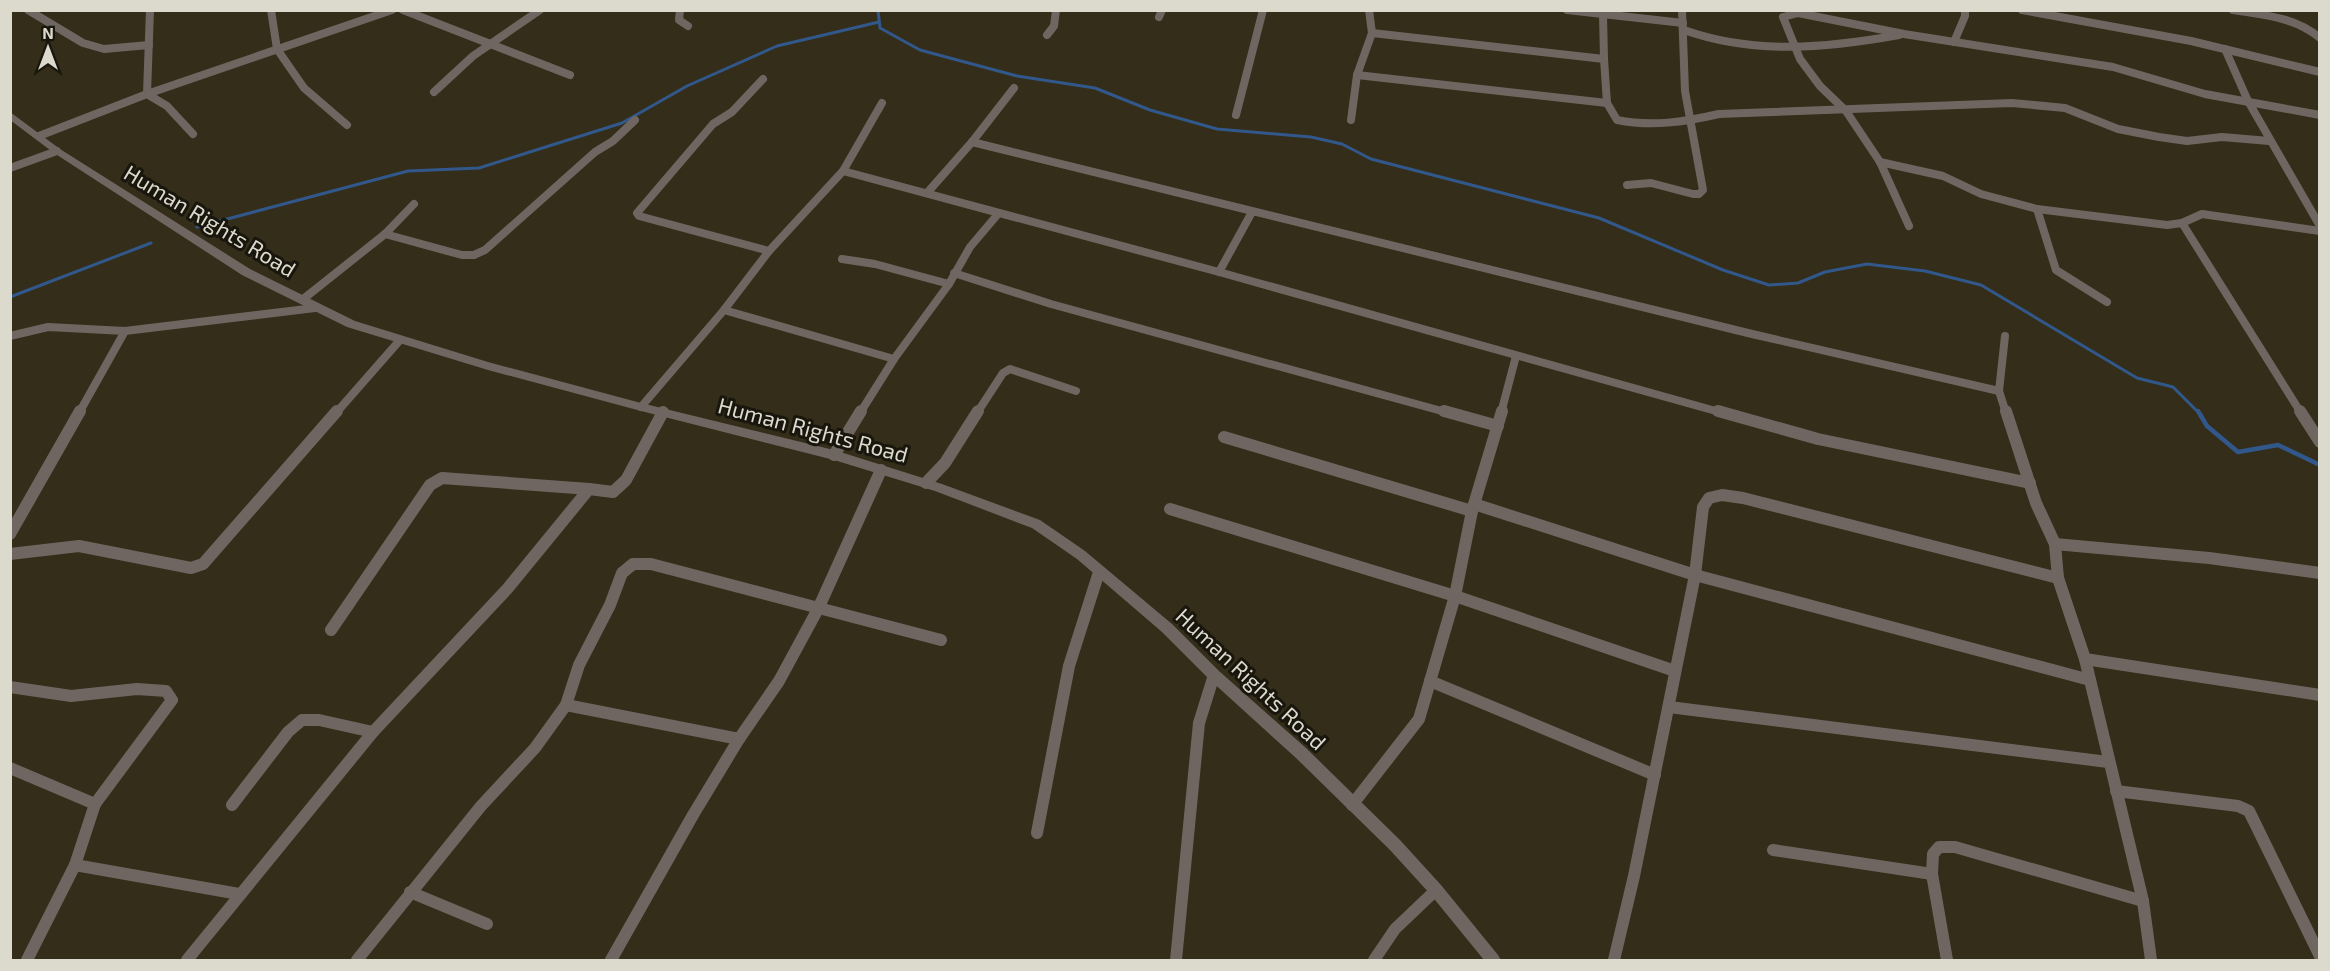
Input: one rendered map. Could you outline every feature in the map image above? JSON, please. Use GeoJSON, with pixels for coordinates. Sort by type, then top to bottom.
{"type":"FeatureCollection","features":[{"type":"Feature","properties":{"kind":"street"},"geometry":{"type":"LineString","coordinates":[[28,10],[83,43],[104,49],[149,45]]}},
{"type":"Feature","properties":{"kind":"street"},"geometry":{"type":"LineString","coordinates":[[147,94],[150,10]]}},
{"type":"Feature","properties":{"kind":"street"},"geometry":{"type":"LineString","coordinates":[[271,10],[277,50],[304,88],[347,125]]}},
{"type":"Feature","properties":{"kind":"street"},"geometry":{"type":"LineString","coordinates":[[39,136],[147,94],[392,10]]}},
{"type":"Feature","properties":{"kind":"street"},"geometry":{"type":"LineString","coordinates":[[403,10],[570,75]]}},
{"type":"Feature","properties":{"kind":"street"},"geometry":{"type":"LineString","coordinates":[[434,92],[489,45],[540,10]]}},
{"type":"Feature","properties":{"kind":"street"},"geometry":{"type":"LineString","coordinates":[[680,10],[679,20],[688,26]]}},
{"type":"Feature","properties":{"kind":"street"},"geometry":{"type":"LineString","coordinates":[[1047,34],[1054,26],[1056,10]]}},
{"type":"Feature","properties":{"kind":"street"},"geometry":{"type":"LineString","coordinates":[[1236,115],[1263,10]]}},
{"type":"Feature","properties":{"kind":"street"},"geometry":{"type":"LineString","coordinates":[[1351,120],[1357,75],[1372,33],[1369,10]]}},
{"type":"Feature","properties":{"kind":"street"},"geometry":{"type":"LineString","coordinates":[[1567,10],[1683,26],[1716,42],[1731,44],[1794,48],[1904,34]]}},
{"type":"Feature","properties":{"kind":"street"},"geometry":{"type":"LineString","coordinates":[[1627,185],[1651,183],[1699,194],[1703,190],[1690,121],[1683,63],[1682,10]]}},
{"type":"Feature","properties":{"kind":"street"},"geometry":{"type":"LineString","coordinates":[[1954,42],[1965,10]]}},
{"type":"Feature","properties":{"kind":"street"},"geometry":{"type":"LineString","coordinates":[[2022,10],[2079,19],[2225,49],[2319,72]]}},
{"type":"Feature","properties":{"kind":"street"},"geometry":{"type":"LineString","coordinates":[[2233,10],[2295,24],[2311,30],[2319,38]]}},
{"type":"Feature","properties":{"kind":"street"},"geometry":{"type":"LineString","coordinates":[[1909,226],[1880,162],[1846,111],[1820,86],[1794,48],[1783,17],[1788,14],[1798,13],[1904,34],[2113,67],[2205,94],[2319,115]]}},
{"type":"Feature","properties":{"kind":"street"},"geometry":{"type":"LineString","coordinates":[[1603,15],[1607,103],[1617,120],[1624,123],[1642,125],[1690,121],[1719,114],[1748,112],[2033,104],[2065,108],[2118,129],[2158,137],[2187,141],[2222,137],[2270,141]]}},
{"type":"Feature","properties":{"kind":"street"},"geometry":{"type":"LineString","coordinates":[[1372,33],[1604,59]]}},
{"type":"Feature","properties":{"kind":"street"},"geometry":{"type":"LineString","coordinates":[[2225,49],[2248,101],[2319,226]]}},
{"type":"Feature","properties":{"kind":"street"},"geometry":{"type":"LineString","coordinates":[[1357,75],[1607,103]]}},
{"type":"Feature","properties":{"kind":"street"},"geometry":{"type":"LineString","coordinates":[[763,79],[732,112],[713,124],[637,213],[639,216],[769,251]]}},
{"type":"Feature","properties":{"kind":"street"},"geometry":{"type":"LineString","coordinates":[[927,193],[972,142],[1014,88]]}},
{"type":"Feature","properties":{"kind":"street"},"geometry":{"type":"LineString","coordinates":[[147,94],[168,106],[193,134]]}},
{"type":"Feature","properties":{"kind":"street"},"geometry":{"type":"LineString","coordinates":[[641,408],[724,310],[769,251],[843,171],[882,103]]}},
{"type":"Feature","properties":{"kind":"street","name":"Human Rights Road"},"geometry":{"type":"LineString","coordinates":[[10,115],[57,151],[246,272],[351,324],[641,408],[834,455],[926,483],[1036,524],[1081,555],[1167,628],[1214,675],[1301,753],[1395,845],[1436,890],[1493,960]]}},
{"type":"Feature","properties":{"kind":"street"},"geometry":{"type":"LineString","coordinates":[[384,234],[462,255],[474,255],[485,250],[595,152],[613,141],[635,120]]}},
{"type":"Feature","properties":{"kind":"street"},"geometry":{"type":"LineString","coordinates":[[972,142],[1752,334],[1999,390]]}},
{"type":"Feature","properties":{"kind":"street"},"geometry":{"type":"LineString","coordinates":[[10,168],[57,151]]}},
{"type":"Feature","properties":{"kind":"street"},"geometry":{"type":"LineString","coordinates":[[1880,162],[1943,176],[1981,194],[2037,209],[2167,225],[2182,223],[2202,214],[2319,231]]}},
{"type":"Feature","properties":{"kind":"street"},"geometry":{"type":"LineString","coordinates":[[843,171],[1219,272],[1818,439],[2030,483]]}},
{"type":"Feature","properties":{"kind":"street"},"geometry":{"type":"LineString","coordinates":[[302,300],[384,234],[414,204]]}},
{"type":"Feature","properties":{"kind":"street"},"geometry":{"type":"LineString","coordinates":[[2037,209],[2056,270],[2107,302]]}},
{"type":"Feature","properties":{"kind":"street"},"geometry":{"type":"LineString","coordinates":[[1219,272],[1252,212]]}},
{"type":"Feature","properties":{"kind":"street"},"geometry":{"type":"LineString","coordinates":[[834,455],[894,359],[950,284],[954,273],[986,226],[998,214]]}},
{"type":"Feature","properties":{"kind":"street"},"geometry":{"type":"LineString","coordinates":[[2182,223],[2234,309],[2318,439]]}},
{"type":"Feature","properties":{"kind":"street"},"geometry":{"type":"LineString","coordinates":[[842,259],[875,264],[950,284]]}},
{"type":"Feature","properties":{"kind":"street"},"geometry":{"type":"LineString","coordinates":[[954,273],[1063,308],[1498,426]]}},
{"type":"Feature","properties":{"kind":"street"},"geometry":{"type":"LineString","coordinates":[[10,336],[48,327],[125,331],[315,308]]}},
{"type":"Feature","properties":{"kind":"street"},"geometry":{"type":"LineString","coordinates":[[724,310],[894,359]]}},
{"type":"Feature","properties":{"kind":"street"},"geometry":{"type":"LineString","coordinates":[[10,534],[125,331]]}},
{"type":"Feature","properties":{"kind":"street"},"geometry":{"type":"LineString","coordinates":[[2005,336],[1999,390],[2036,502],[2055,544],[2058,578],[2085,659],[2143,901],[2151,960]]}},
{"type":"Feature","properties":{"kind":"street"},"geometry":{"type":"LineString","coordinates":[[10,554],[79,546],[191,568],[203,564],[400,340]]}},
{"type":"Feature","properties":{"kind":"street"},"geometry":{"type":"LineString","coordinates":[[1352,805],[1419,719],[1455,596],[1473,507],[1498,426],[1516,356]]}},
{"type":"Feature","properties":{"kind":"street"},"geometry":{"type":"LineString","coordinates":[[926,483],[945,463],[1003,373],[1010,369],[1076,391]]}},
{"type":"Feature","properties":{"kind":"street"},"geometry":{"type":"LineString","coordinates":[[331,630],[430,485],[442,477],[613,492],[626,480],[663,412]]}},
{"type":"Feature","properties":{"kind":"street"},"geometry":{"type":"LineString","coordinates":[[1224,437],[1473,507],[1695,575],[2090,680]]}},
{"type":"Feature","properties":{"kind":"street"},"geometry":{"type":"LineString","coordinates":[[611,960],[740,739],[779,681],[818,609],[881,470]]}},
{"type":"Feature","properties":{"kind":"street"},"geometry":{"type":"LineString","coordinates":[[187,960],[373,732],[508,588],[589,489]]}},
{"type":"Feature","properties":{"kind":"street"},"geometry":{"type":"LineString","coordinates":[[1614,960],[1695,575],[1703,507],[1709,498],[1722,495],[1743,498],[2058,578]]}},
{"type":"Feature","properties":{"kind":"street"},"geometry":{"type":"LineString","coordinates":[[1170,509],[1455,596],[1675,671]]}},
{"type":"Feature","properties":{"kind":"street"},"geometry":{"type":"LineString","coordinates":[[2055,544],[2209,558],[2319,573]]}},
{"type":"Feature","properties":{"kind":"street"},"geometry":{"type":"LineString","coordinates":[[357,960],[482,806],[535,748],[566,705],[579,665],[610,605],[622,573],[633,564],[651,564],[941,640]]}},
{"type":"Feature","properties":{"kind":"street"},"geometry":{"type":"LineString","coordinates":[[1037,833],[1069,666],[1099,572]]}},
{"type":"Feature","properties":{"kind":"street"},"geometry":{"type":"LineString","coordinates":[[2085,659],[2319,695]]}},
{"type":"Feature","properties":{"kind":"street"},"geometry":{"type":"LineString","coordinates":[[1176,960],[1199,723],[1214,675]]}},
{"type":"Feature","properties":{"kind":"street"},"geometry":{"type":"LineString","coordinates":[[1430,681],[1654,775]]}},
{"type":"Feature","properties":{"kind":"street"},"geometry":{"type":"LineString","coordinates":[[10,687],[67,696],[91,695],[121,688],[153,688],[166,691],[172,699],[95,804],[75,865],[27,960]]}},
{"type":"Feature","properties":{"kind":"street"},"geometry":{"type":"LineString","coordinates":[[566,705],[740,739]]}},
{"type":"Feature","properties":{"kind":"street"},"geometry":{"type":"LineString","coordinates":[[1669,707],[2108,762]]}},
{"type":"Feature","properties":{"kind":"street"},"geometry":{"type":"LineString","coordinates":[[232,805],[288,732],[302,720],[319,720],[373,732]]}},
{"type":"Feature","properties":{"kind":"street"},"geometry":{"type":"LineString","coordinates":[[10,768],[95,804]]}},
{"type":"Feature","properties":{"kind":"street"},"geometry":{"type":"LineString","coordinates":[[2116,791],[2238,806],[2249,811],[2319,956]]}},
{"type":"Feature","properties":{"kind":"street"},"geometry":{"type":"LineString","coordinates":[[1947,960],[1932,874],[1933,854],[1939,847],[1955,847],[2143,901]]}},
{"type":"Feature","properties":{"kind":"street"},"geometry":{"type":"LineString","coordinates":[[1773,850],[1932,874]]}},
{"type":"Feature","properties":{"kind":"street"},"geometry":{"type":"LineString","coordinates":[[75,865],[239,894]]}},
{"type":"Feature","properties":{"kind":"street"},"geometry":{"type":"LineString","coordinates":[[1374,960],[1395,929],[1436,890]]}},
{"type":"Feature","properties":{"kind":"street"},"geometry":{"type":"LineString","coordinates":[[410,892],[487,924]]}},
{"type":"Feature","properties":{"kind":"waterway"},"geometry":{"type":"LineString","coordinates":[[878,10],[880,28],[920,50],[1017,76],[1095,88],[1150,110],[1217,129],[1311,137],[1342,144],[1371,159],[1599,218],[1723,270],[1769,285],[1798,283],[1825,272],[1867,264],[1925,271],[1981,285],[2137,378],[2173,387],[2199,413]]}},
{"type":"Feature","properties":{"kind":"waterway"},"geometry":{"type":"LineString","coordinates":[[197,227],[408,171],[479,168],[622,123],[687,86],[777,46],[879,22]]}},
{"type":"Feature","properties":{"kind":"waterway"},"geometry":{"type":"LineString","coordinates":[[10,297],[151,243]]}},
{"type":"Feature","properties":{"kind":"waterway"},"geometry":{"type":"LineString","coordinates":[[2198,411],[2207,426],[2238,452],[2278,445],[2320,465]]}}]}
